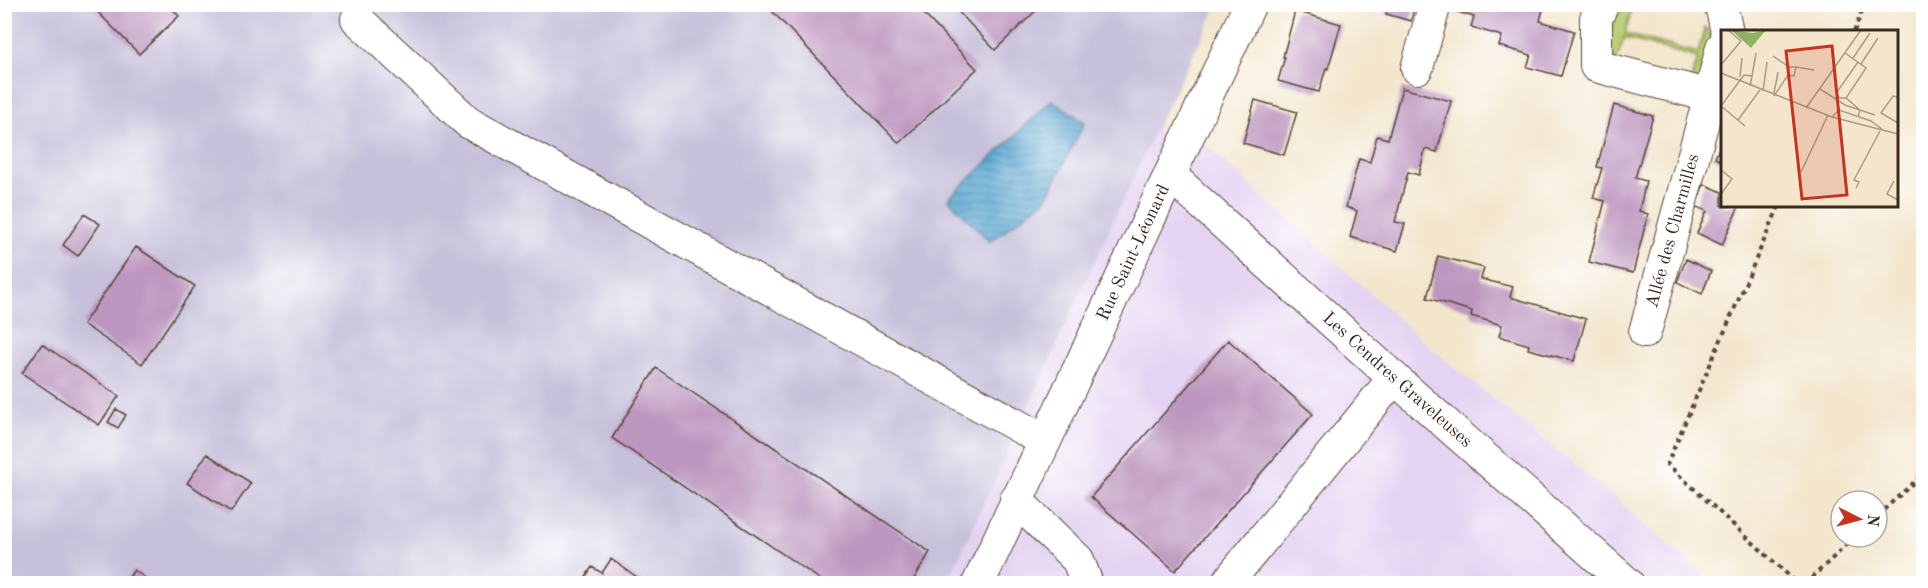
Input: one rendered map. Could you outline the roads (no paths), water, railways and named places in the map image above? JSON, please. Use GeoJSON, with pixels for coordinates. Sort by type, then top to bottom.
{"type":"FeatureCollection","features":[{"type":"Feature","properties":{"kind":"street","name":"Rue Saint-Léonard"},"geometry":{"type":"LineString","coordinates":[[978,584],[1250,4]]}},
{"type":"Feature","properties":{"kind":"street"},"geometry":{"type":"LineString","coordinates":[[1417,68],[1435,4]]}},
{"type":"Feature","properties":{"kind":"street"},"geometry":{"type":"LineString","coordinates":[[1603,4],[1596,18],[1596,66],[1710,96]]}},
{"type":"Feature","properties":{"kind":"street"},"geometry":{"type":"LineString","coordinates":[[1721,5],[1727,30]]}},
{"type":"Feature","properties":{"kind":"street"},"geometry":{"type":"LineString","coordinates":[[357,19],[468,122],[1044,441]]}},
{"type":"Feature","properties":{"kind":"street","name":"Allée des Charmilles"},"geometry":{"type":"LineString","coordinates":[[1645,332],[1721,51]]}},
{"type":"Feature","properties":{"kind":"street","name":"Les Cendres Graveleuses"},"geometry":{"type":"LineString","coordinates":[[1170,175],[1394,378],[1628,584]]}},
{"type":"Feature","properties":{"kind":"street"},"geometry":{"type":"LineString","coordinates":[[1226,584],[1394,378]]}},
{"type":"Feature","properties":{"kind":"street"},"geometry":{"type":"LineString","coordinates":[[1016,500],[1078,560],[1087,584]]}},
{"type":"Feature","properties":{"kind":"water"},"geometry":{"type":"Polygon","coordinates":[[[1052,100],[1085,122],[1046,199],[990,242],[948,199],[1052,100]]]}}]}
